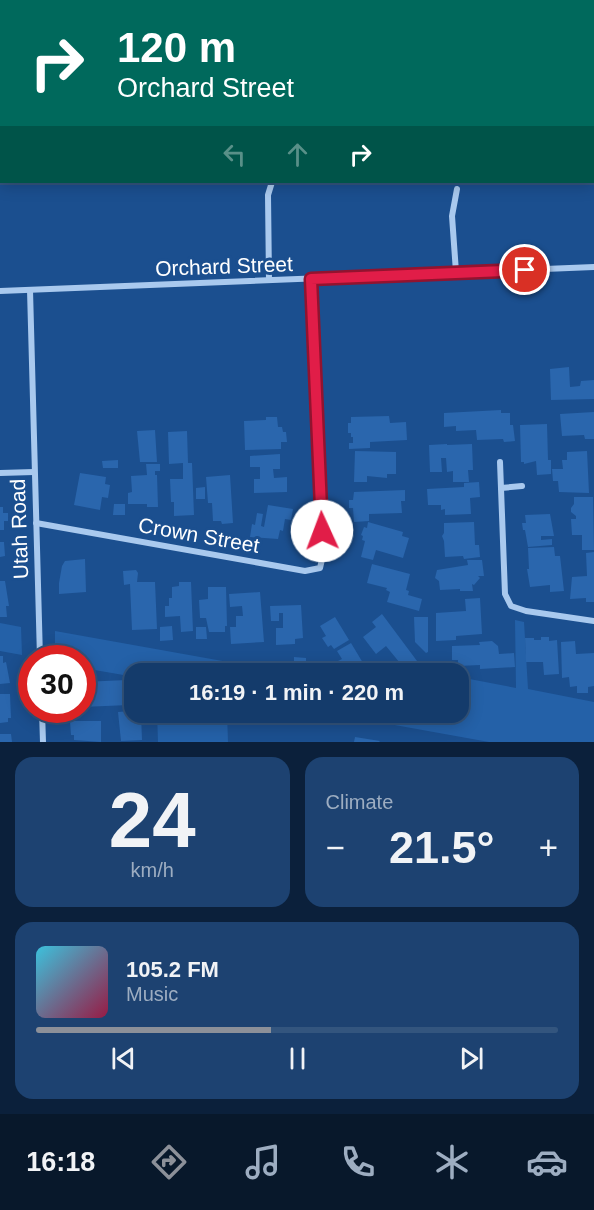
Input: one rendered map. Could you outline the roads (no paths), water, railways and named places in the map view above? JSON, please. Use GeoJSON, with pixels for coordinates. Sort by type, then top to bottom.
{"type":"FeatureCollection","features":[{"type":"Feature","properties":{"kind":"street"},"geometry":{"type":"LineString","coordinates":[[269,280],[268,195],[272,183]]}},
{"type":"Feature","properties":{"kind":"street"},"geometry":{"type":"LineString","coordinates":[[456,273],[452,216],[458,189]]}},
{"type":"Feature","properties":{"kind":"street","name":"Orchard Street"},"geometry":{"type":"LineString","coordinates":[[0,291],[594,267]]}},
{"type":"Feature","properties":{"kind":"street","name":"Crown Street"},"geometry":{"type":"LineString","coordinates":[[36,523],[305,571],[320,568],[323,555],[311,279]]}},
{"type":"Feature","properties":{"kind":"street","name":"Utah Road"},"geometry":{"type":"LineString","coordinates":[[30,290],[40,645]]}},
{"type":"Feature","properties":{"kind":"street"},"geometry":{"type":"LineString","coordinates":[[500,462],[505,594],[512,606],[526,611],[594,621]]}},
{"type":"Feature","properties":{"kind":"street"},"geometry":{"type":"LineString","coordinates":[[0,473],[34,472]]}},
{"type":"Feature","properties":{"kind":"street"},"geometry":{"type":"LineString","coordinates":[[501,488],[522,486]]}},
{"type":"Feature","properties":{"kind":"street"},"geometry":{"type":"LineString","coordinates":[[42,723],[43,742]]}}]}
